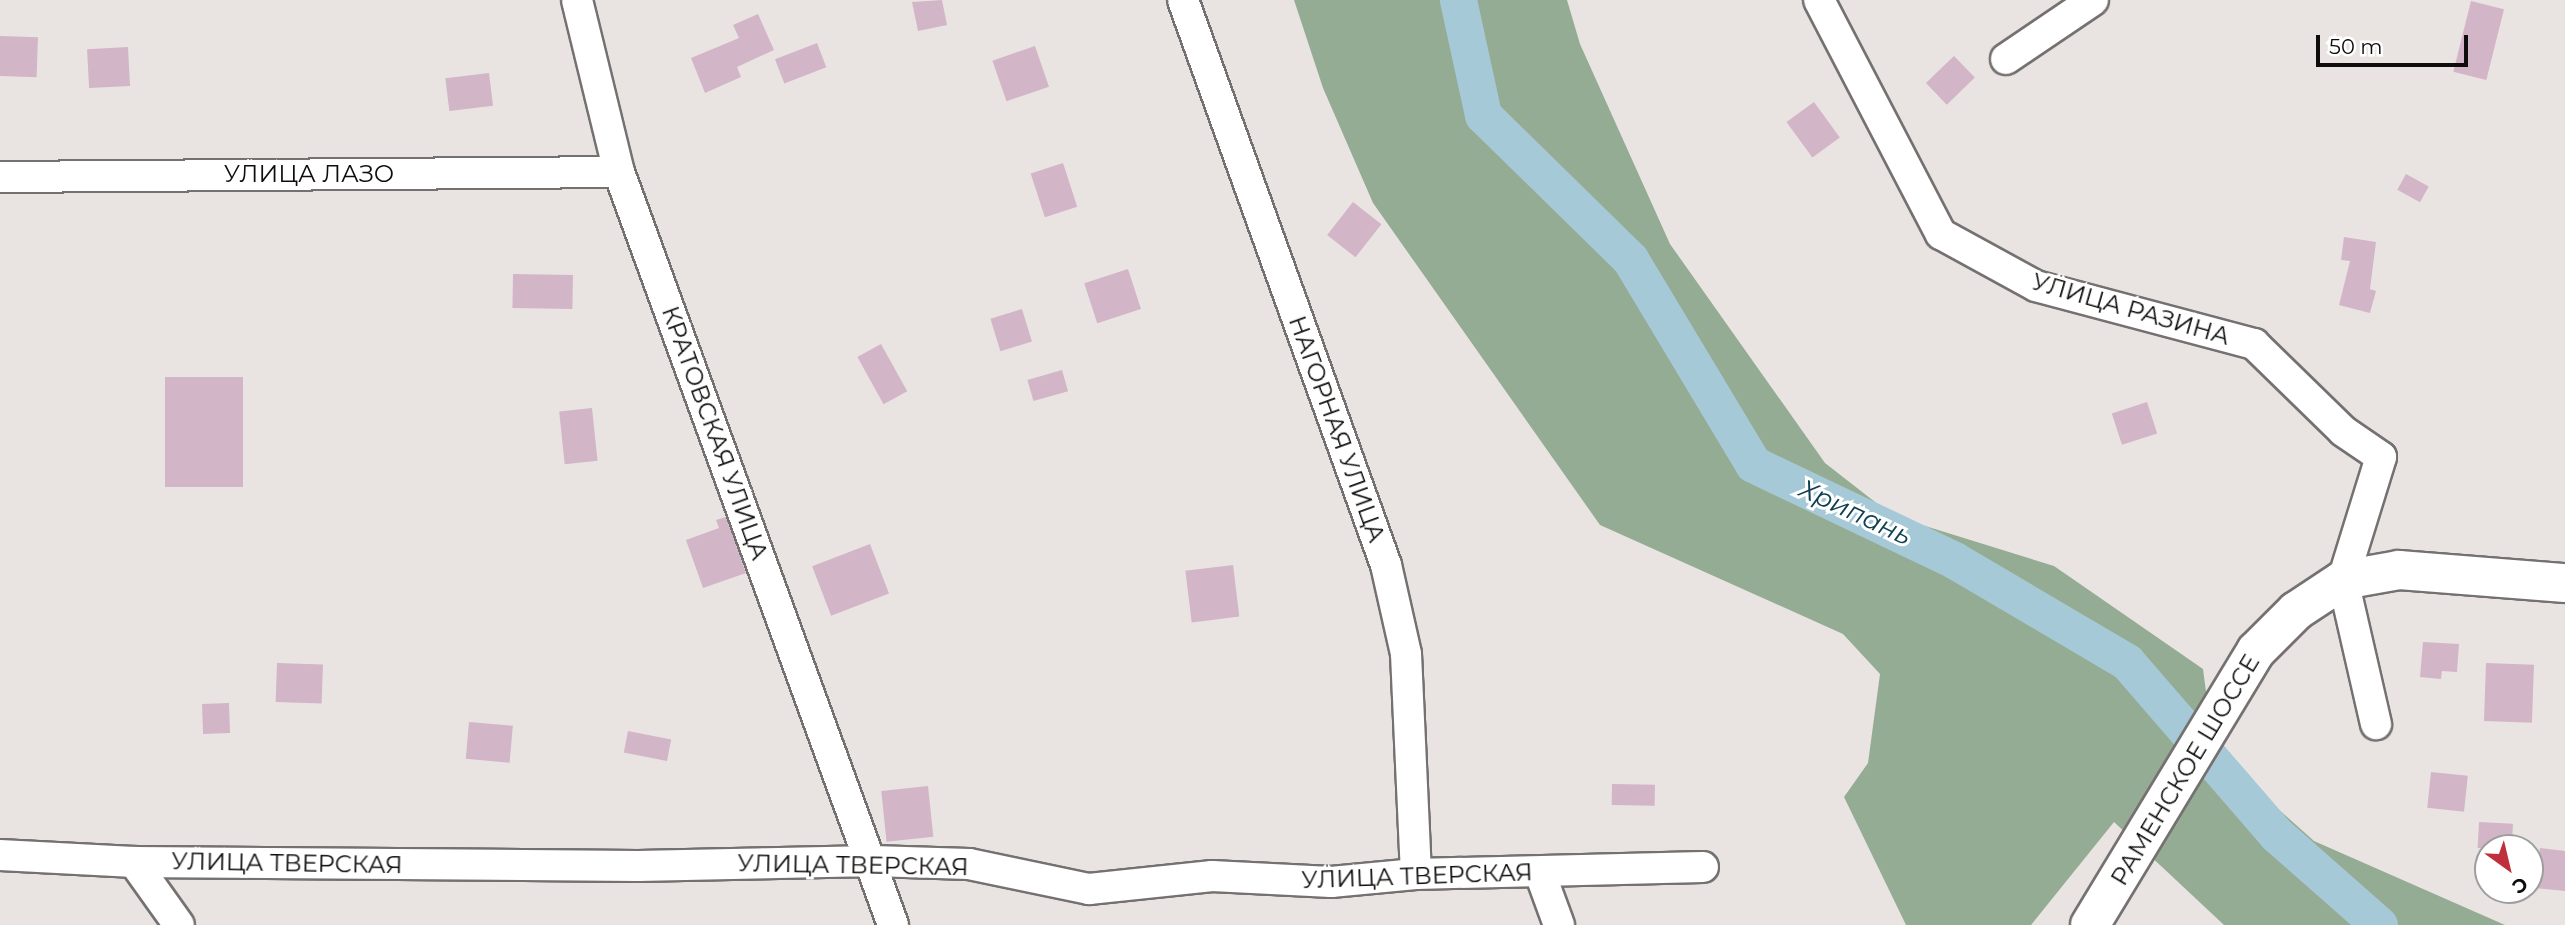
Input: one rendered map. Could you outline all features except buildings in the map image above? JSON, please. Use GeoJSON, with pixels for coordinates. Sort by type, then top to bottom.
{"type":"FeatureCollection","features":[{"type":"Feature","properties":{"kind":"main road","name":"РАМЕНСКОЕ ШОССЕ"},"geometry":{"type":"LineString","coordinates":[[2090,925],[2256,651],[2296,611],[2343,580],[2399,569],[2565,583]]}},
{"type":"Feature","properties":{"kind":"street","name":"КРАТОВСКАЯ УЛИЦА"},"geometry":{"type":"LineString","coordinates":[[577,0],[619,172],[873,861],[893,925]]}},
{"type":"Feature","properties":{"kind":"street","name":"НАГОРНАЯ УЛИЦА"},"geometry":{"type":"LineString","coordinates":[[1182,0],[1386,565],[1406,654],[1416,874]]}},
{"type":"Feature","properties":{"kind":"street","name":"УЛИЦА РАЗИНА"},"geometry":{"type":"LineString","coordinates":[[1819,0],[1941,234],[2036,286],[2254,344],[2343,431],[2381,457],[2343,580]]}},
{"type":"Feature","properties":{"kind":"street"},"geometry":{"type":"LineString","coordinates":[[2006,59],[2093,0]]}},
{"type":"Feature","properties":{"kind":"street","name":"УЛИЦА ЛАЗО"},"geometry":{"type":"LineString","coordinates":[[0,177],[619,172]]}},
{"type":"Feature","properties":{"kind":"street"},"geometry":{"type":"LineString","coordinates":[[2343,580],[2376,724]]}},
{"type":"Feature","properties":{"kind":"street","name":"УЛИЦА ТВЕРСКАЯ"},"geometry":{"type":"LineString","coordinates":[[0,855],[134,862],[638,866],[873,861],[969,864],[1088,889],[1212,876],[1331,882],[1416,874],[1703,867]]}},
{"type":"Feature","properties":{"kind":"street"},"geometry":{"type":"LineString","coordinates":[[134,862],[179,925]]}},
{"type":"Feature","properties":{"kind":"street"},"geometry":{"type":"LineString","coordinates":[[1540,873],[1559,925]]}},
{"type":"Feature","properties":{"kind":"green space"},"geometry":{"type":"Polygon","coordinates":[[[1294,0],[1567,0],[1580,44],[1670,244],[1825,463],[1893,516],[2054,566],[2203,669],[2214,752],[2314,841],[2505,925],[2224,925],[2114,822],[2031,925],[1906,925],[1844,797],[1868,763],[1880,674],[1843,634],[1600,525],[1373,203],[1323,88],[1294,0]]]}},
{"type":"Feature","properties":{"kind":"waterway","name":"Хрипань"},"geometry":{"type":"LineString","coordinates":[[1458,0],[1483,115],[1630,259],[1753,464],[1954,560],[2127,662],[2277,835],[2379,925]]}}]}
